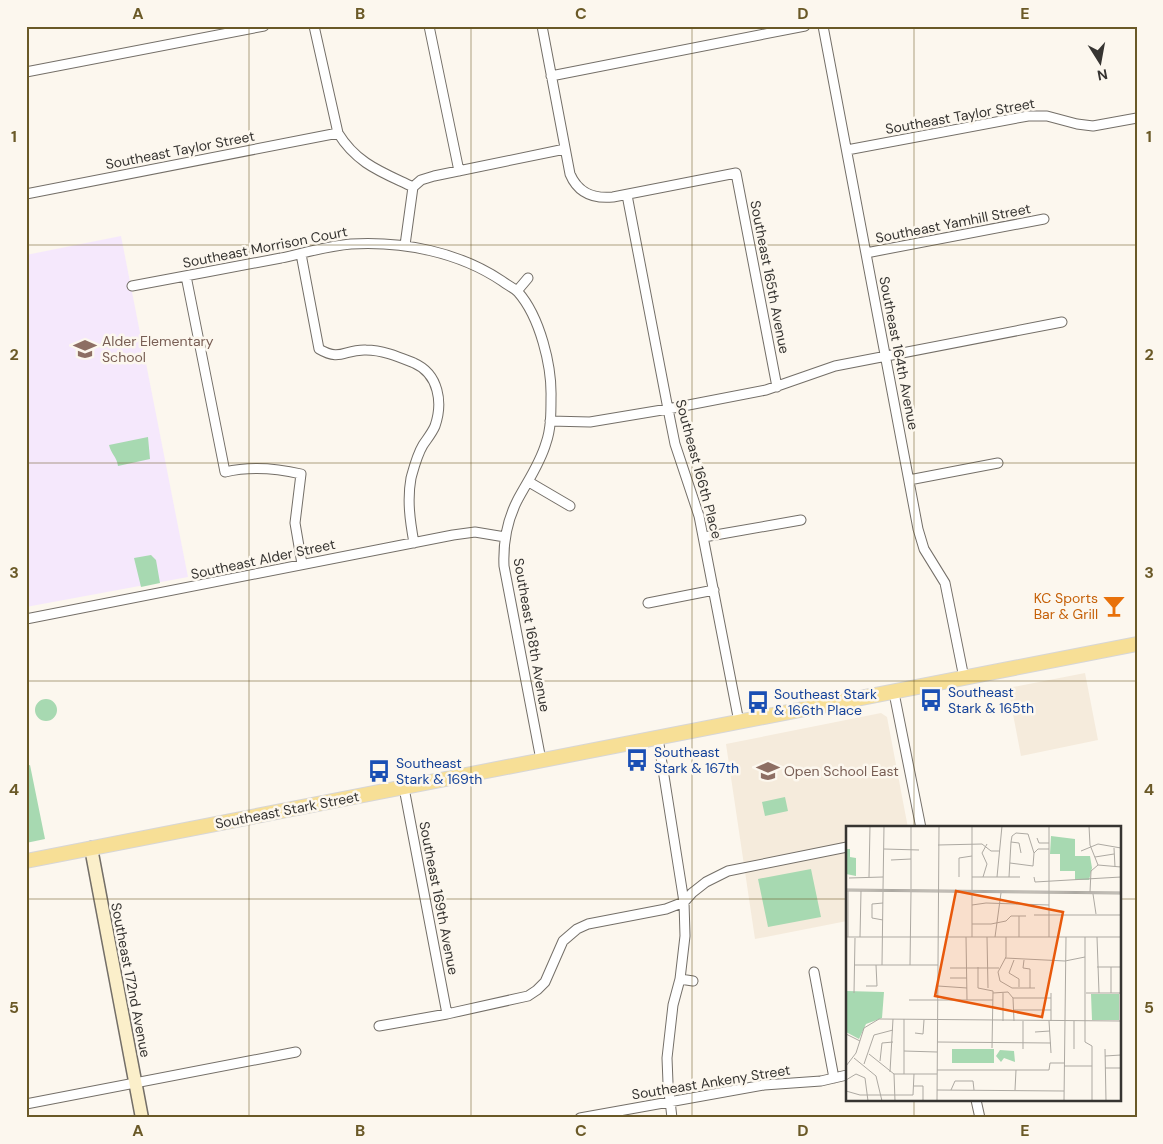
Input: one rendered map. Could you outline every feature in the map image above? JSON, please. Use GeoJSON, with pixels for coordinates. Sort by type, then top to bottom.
{"type":"FeatureCollection","features":[{"type":"Feature","properties":{"kind":"main road","name":"Southeast Stark Street"},"geometry":{"type":"LineString","coordinates":[[26,861],[894,693],[1137,644]]}},
{"type":"Feature","properties":{"kind":"street"},"geometry":{"type":"LineString","coordinates":[[26,72],[264,26]]}},
{"type":"Feature","properties":{"kind":"street"},"geometry":{"type":"LineString","coordinates":[[314,26],[338,134],[344,144],[360,160],[413,187]]}},
{"type":"Feature","properties":{"kind":"street"},"geometry":{"type":"LineString","coordinates":[[429,26],[459,171]]}},
{"type":"Feature","properties":{"kind":"street"},"geometry":{"type":"LineString","coordinates":[[542,26],[573,182],[582,191],[591,196],[602,198],[627,194]]}},
{"type":"Feature","properties":{"kind":"street"},"geometry":{"type":"LineString","coordinates":[[551,76],[805,26]]}},
{"type":"Feature","properties":{"kind":"street","name":"Southeast 164th Avenue"},"geometry":{"type":"LineString","coordinates":[[824,26],[921,540],[945,583],[964,678]]}},
{"type":"Feature","properties":{"kind":"street","name":"Southeast Taylor Street"},"geometry":{"type":"LineString","coordinates":[[847,150],[1028,116],[1047,116],[1093,126],[1137,118]]}},
{"type":"Feature","properties":{"kind":"street","name":"Southeast Taylor Street"},"geometry":{"type":"LineString","coordinates":[[26,194],[338,134]]}},
{"type":"Feature","properties":{"kind":"street"},"geometry":{"type":"LineString","coordinates":[[404,245],[413,187],[421,180],[565,149]]}},
{"type":"Feature","properties":{"kind":"street","name":"Southeast 165th Avenue"},"geometry":{"type":"LineString","coordinates":[[627,194],[736,173],[777,387]]}},
{"type":"Feature","properties":{"kind":"street","name":"Southeast 166th Place"},"geometry":{"type":"LineString","coordinates":[[627,194],[675,444],[698,509],[739,722]]}},
{"type":"Feature","properties":{"kind":"street","name":"Southeast Yamhill Street"},"geometry":{"type":"LineString","coordinates":[[866,254],[1044,220]]}},
{"type":"Feature","properties":{"kind":"street","name":"Southeast Morrison Court"},"geometry":{"type":"LineString","coordinates":[[132,286],[350,244],[404,245]]}},
{"type":"Feature","properties":{"kind":"street","name":"Southeast 168th Avenue"},"geometry":{"type":"LineString","coordinates":[[404,245],[441,254],[470,264],[496,277],[517,291],[529,309],[540,333],[551,384],[550,421],[546,444],[529,482],[514,509],[505,537],[504,566],[541,760]]}},
{"type":"Feature","properties":{"kind":"street"},"geometry":{"type":"LineString","coordinates":[[301,254],[319,349],[331,356],[344,354],[352,350],[378,351],[392,355],[417,364],[427,372],[437,389],[439,411],[434,427],[415,462],[408,498],[414,542]]}},
{"type":"Feature","properties":{"kind":"street"},"geometry":{"type":"LineString","coordinates":[[186,276],[225,472],[254,467],[301,474],[295,523],[302,564]]}},
{"type":"Feature","properties":{"kind":"street"},"geometry":{"type":"LineString","coordinates":[[517,291],[528,278]]}},
{"type":"Feature","properties":{"kind":"street"},"geometry":{"type":"LineString","coordinates":[[550,421],[590,422],[668,409],[777,387],[821,370],[1062,322]]}},
{"type":"Feature","properties":{"kind":"street"},"geometry":{"type":"LineString","coordinates":[[909,480],[998,463]]}},
{"type":"Feature","properties":{"kind":"street"},"geometry":{"type":"LineString","coordinates":[[529,482],[570,506]]}},
{"type":"Feature","properties":{"kind":"street"},"geometry":{"type":"LineString","coordinates":[[704,537],[801,520]]}},
{"type":"Feature","properties":{"kind":"street","name":"Southeast Alder Street"},"geometry":{"type":"LineString","coordinates":[[26,619],[232,580],[414,542],[475,532],[505,537]]}},
{"type":"Feature","properties":{"kind":"street"},"geometry":{"type":"LineString","coordinates":[[648,603],[714,590]]}},
{"type":"Feature","properties":{"kind":"street"},"geometry":{"type":"LineString","coordinates":[[894,693],[921,826]]}},
{"type":"Feature","properties":{"kind":"street"},"geometry":{"type":"LineString","coordinates":[[658,738],[684,902],[685,936],[680,979],[669,1027],[668,1058],[672,1118]]}},
{"type":"Feature","properties":{"kind":"street","name":"Southeast 169th Avenue"},"geometry":{"type":"LineString","coordinates":[[404,788],[447,1014]]}},
{"type":"Feature","properties":{"kind":"street"},"geometry":{"type":"LineString","coordinates":[[379,1026],[447,1014],[528,996],[537,990],[547,978],[563,941],[577,929],[588,924],[666,909],[684,902],[706,882],[728,871],[846,847]]}},
{"type":"Feature","properties":{"kind":"street","name":"Southeast 172nd Avenue"},"geometry":{"type":"LineString","coordinates":[[91,848],[142,1118]]}},
{"type":"Feature","properties":{"kind":"street"},"geometry":{"type":"LineString","coordinates":[[814,972],[834,1078]]}},
{"type":"Feature","properties":{"kind":"street"},"geometry":{"type":"LineString","coordinates":[[680,979],[693,982]]}},
{"type":"Feature","properties":{"kind":"street"},"geometry":{"type":"LineString","coordinates":[[26,1104],[296,1052]]}},
{"type":"Feature","properties":{"kind":"street","name":"Southeast Ankeny Street"},"geometry":{"type":"LineString","coordinates":[[580,1118],[764,1085],[821,1081],[846,1075]]}},
{"type":"Feature","properties":{"kind":"street"},"geometry":{"type":"LineString","coordinates":[[976,1102],[980,1118]]}},
{"type":"Feature","properties":{"kind":"shaded area","name":"Alder Elementary School"},"geometry":{"type":"Polygon","coordinates":[[[121,236],[188,577],[26,607],[26,255],[121,236]]]}},
{"type":"Feature","properties":{"kind":"shaded area"},"geometry":{"type":"Polygon","coordinates":[[[1085,673],[1098,740],[1021,756],[1008,688],[1085,673]]]}},
{"type":"Feature","properties":{"kind":"shaded area"},"geometry":{"type":"Polygon","coordinates":[[[881,713],[887,717],[908,826],[846,826],[846,921],[755,939],[726,744],[881,713]]]}},
{"type":"Feature","properties":{"kind":"green space"},"geometry":{"type":"Polygon","coordinates":[[[148,437],[150,459],[118,466],[109,445],[148,437]]]}},
{"type":"Feature","properties":{"kind":"green space"},"geometry":{"type":"Polygon","coordinates":[[[151,555],[156,560],[160,583],[141,587],[134,558],[151,555]]]}},
{"type":"Feature","properties":{"kind":"green space"},"geometry":{"type":"Polygon","coordinates":[[[42,699],[50,699],[57,706],[57,714],[50,721],[42,721],[35,714],[35,706],[42,699]]]}},
{"type":"Feature","properties":{"kind":"green space"},"geometry":{"type":"Polygon","coordinates":[[[30,765],[45,839],[26,843],[26,766],[30,765]]]}},
{"type":"Feature","properties":{"kind":"green space"},"geometry":{"type":"Polygon","coordinates":[[[785,797],[788,811],[765,816],[762,802],[785,797]]]}},
{"type":"Feature","properties":{"kind":"green space"},"geometry":{"type":"Polygon","coordinates":[[[811,869],[821,917],[768,927],[758,879],[811,869]]]}},
{"type":"Feature","properties":{"kind":"place","name":"Alder Elementary School"},"geometry":{"type":"Point","coordinates":[85,349]}},
{"type":"Feature","properties":{"kind":"place","name":"KC Sports Bar & Grill"},"geometry":{"type":"Point","coordinates":[1114,606]}},
{"type":"Feature","properties":{"kind":"place","name":"Southeast Stark & 165th"},"geometry":{"type":"Point","coordinates":[931,700]}},
{"type":"Feature","properties":{"kind":"place","name":"Southeast Stark & 166th Place"},"geometry":{"type":"Point","coordinates":[758,702]}},
{"type":"Feature","properties":{"kind":"place","name":"Southeast Stark & 167th"},"geometry":{"type":"Point","coordinates":[637,760]}},
{"type":"Feature","properties":{"kind":"place","name":"Southeast Stark & 169th"},"geometry":{"type":"Point","coordinates":[379,771]}},
{"type":"Feature","properties":{"kind":"place","name":"Open School East"},"geometry":{"type":"Point","coordinates":[768,771]}}]}
